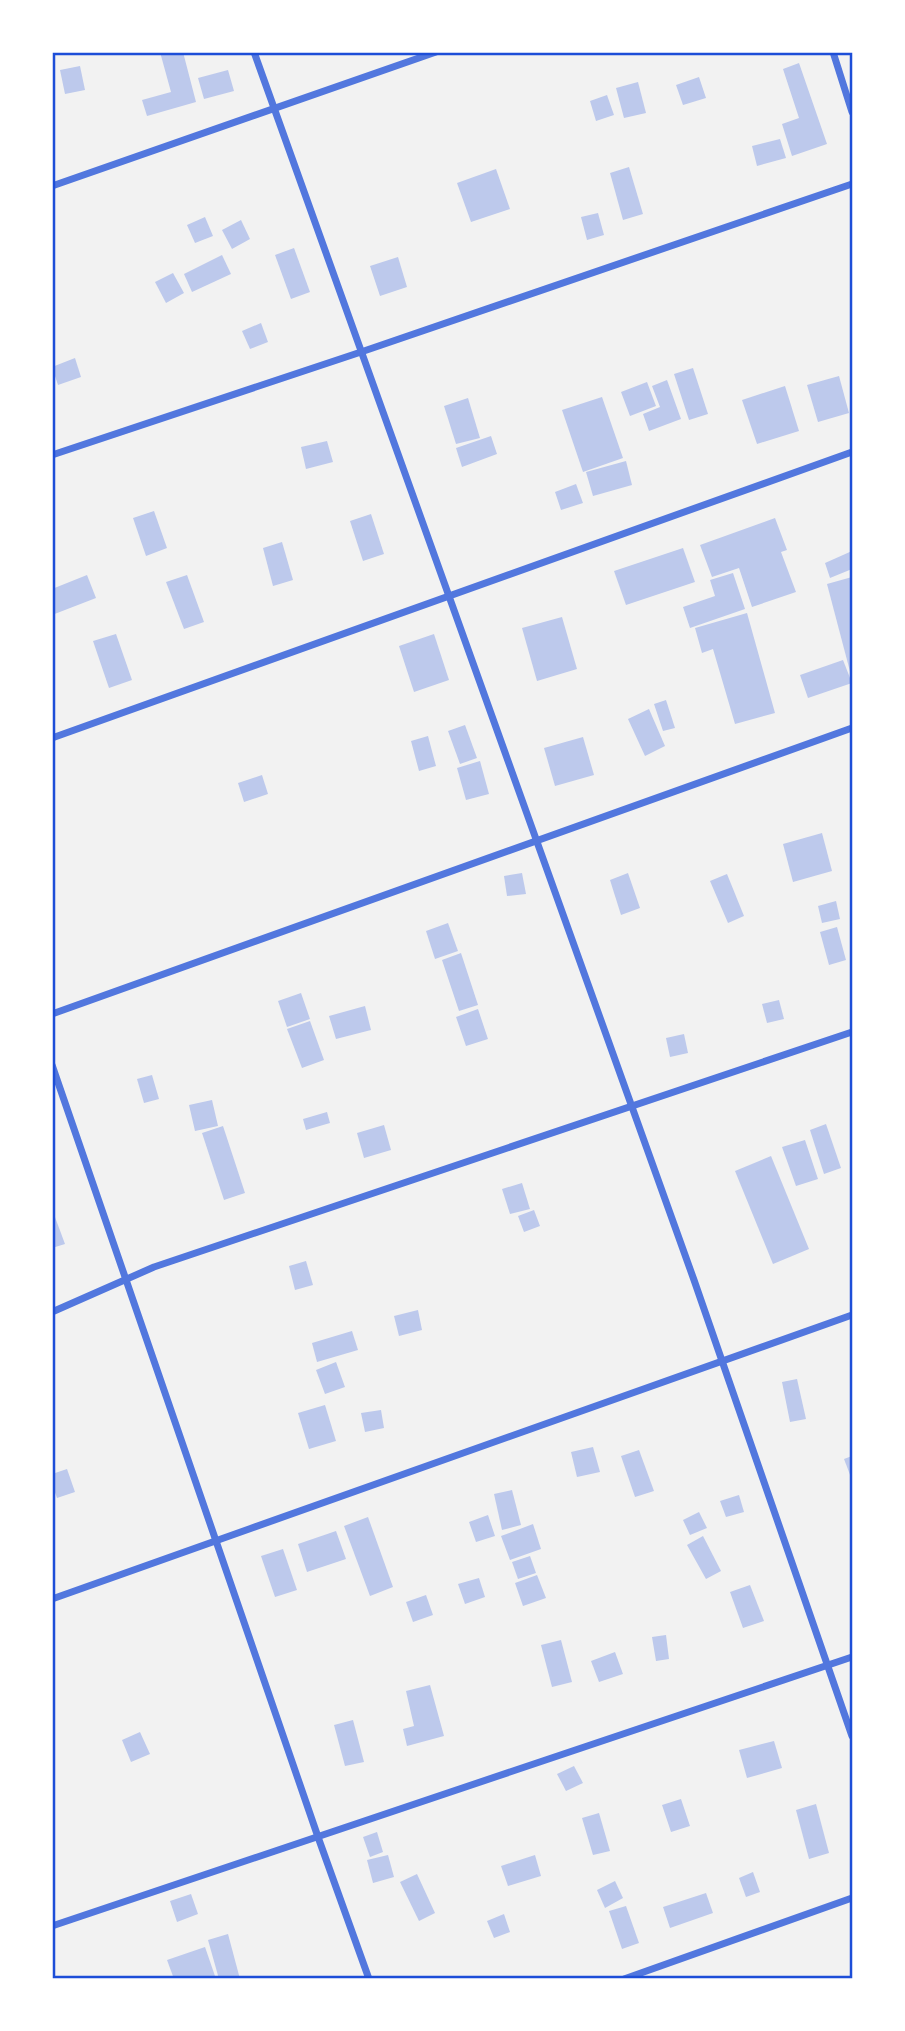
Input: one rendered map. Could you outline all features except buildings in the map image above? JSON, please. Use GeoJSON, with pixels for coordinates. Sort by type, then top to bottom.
{"type":"FeatureCollection","features":[{"type":"Feature","properties":{"kind":"street"},"geometry":{"type":"LineString","coordinates":[[254,52],[722,1361],[852,1737]]}},
{"type":"Feature","properties":{"kind":"street"},"geometry":{"type":"LineString","coordinates":[[52,186],[436,52]]}},
{"type":"Feature","properties":{"kind":"street"},"geometry":{"type":"LineString","coordinates":[[832,52],[852,112]]}},
{"type":"Feature","properties":{"kind":"street"},"geometry":{"type":"LineString","coordinates":[[52,455],[852,184]]}},
{"type":"Feature","properties":{"kind":"street"},"geometry":{"type":"LineString","coordinates":[[52,738],[852,452]]}},
{"type":"Feature","properties":{"kind":"street"},"geometry":{"type":"LineString","coordinates":[[52,1014],[852,728]]}},
{"type":"Feature","properties":{"kind":"street"},"geometry":{"type":"LineString","coordinates":[[52,1312],[154,1267],[852,1032]]}},
{"type":"Feature","properties":{"kind":"street"},"geometry":{"type":"LineString","coordinates":[[52,1065],[369,1979]]}},
{"type":"Feature","properties":{"kind":"street"},"geometry":{"type":"LineString","coordinates":[[52,1599],[852,1315]]}},
{"type":"Feature","properties":{"kind":"street"},"geometry":{"type":"LineString","coordinates":[[52,1926],[852,1657]]}},
{"type":"Feature","properties":{"kind":"street"},"geometry":{"type":"LineString","coordinates":[[624,1979],[852,1898]]}}]}
